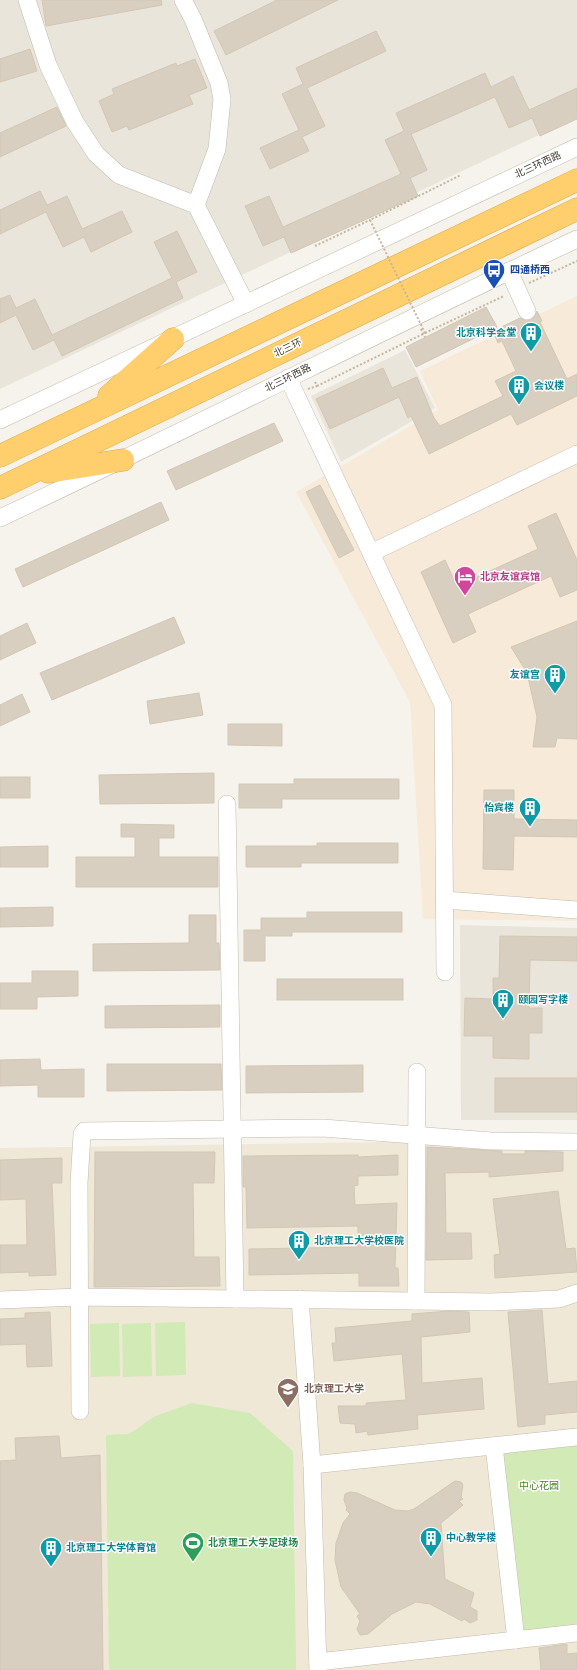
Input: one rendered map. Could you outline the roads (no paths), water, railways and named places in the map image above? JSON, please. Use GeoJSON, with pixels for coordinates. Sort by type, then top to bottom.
{"type":"FeatureCollection","features":[{"type":"Feature","properties":{"kind":"highway"},"geometry":{"type":"LineString","coordinates":[[0,456],[577,180]]}},
{"type":"Feature","properties":{"kind":"highway","name":"北三环"},"geometry":{"type":"LineString","coordinates":[[0,488],[577,209]]}},
{"type":"Feature","properties":{"kind":"highway"},"geometry":{"type":"LineString","coordinates":[[90,412],[173,339]]}},
{"type":"Feature","properties":{"kind":"highway"},"geometry":{"type":"LineString","coordinates":[[24,476],[123,460]]}},
{"type":"Feature","properties":{"kind":"street"},"geometry":{"type":"LineString","coordinates":[[27,0],[48,65],[76,122],[96,154],[119,175],[196,205],[246,304]]}},
{"type":"Feature","properties":{"kind":"street"},"geometry":{"type":"LineString","coordinates":[[183,0],[193,19],[219,83],[222,99],[217,149],[196,205]]}},
{"type":"Feature","properties":{"kind":"street","name":"北三环西路"},"geometry":{"type":"LineString","coordinates":[[0,420],[577,146]]}},
{"type":"Feature","properties":{"kind":"street","name":"北三环西路"},"geometry":{"type":"LineString","coordinates":[[0,518],[123,460],[147,456],[288,378],[577,239]]}},
{"type":"Feature","properties":{"kind":"street"},"geometry":{"type":"LineString","coordinates":[[509,271],[528,311]]}},
{"type":"Feature","properties":{"kind":"street"},"geometry":{"type":"LineString","coordinates":[[288,378],[443,705],[445,972]]}},
{"type":"Feature","properties":{"kind":"street"},"geometry":{"type":"LineString","coordinates":[[371,553],[577,454]]}},
{"type":"Feature","properties":{"kind":"street"},"geometry":{"type":"LineString","coordinates":[[227,804],[231,1130],[235,1299]]}},
{"type":"Feature","properties":{"kind":"street"},"geometry":{"type":"LineString","coordinates":[[445,900],[577,910]]}},
{"type":"Feature","properties":{"kind":"street"},"geometry":{"type":"LineString","coordinates":[[416,1301],[417,1072]]}},
{"type":"Feature","properties":{"kind":"street"},"geometry":{"type":"LineString","coordinates":[[80,1411],[79,1183],[82,1134],[84,1131],[323,1128],[491,1141],[577,1142]]}},
{"type":"Feature","properties":{"kind":"street"},"geometry":{"type":"LineString","coordinates":[[0,1300],[80,1297],[491,1302],[552,1299],[577,1293]]}},
{"type":"Feature","properties":{"kind":"street"},"geometry":{"type":"LineString","coordinates":[[300,1299],[312,1466],[318,1666],[577,1633]]}},
{"type":"Feature","properties":{"kind":"street"},"geometry":{"type":"LineString","coordinates":[[312,1466],[577,1437]]}},
{"type":"Feature","properties":{"kind":"street"},"geometry":{"type":"LineString","coordinates":[[494,1446],[516,1640]]}},
{"type":"Feature","properties":{"kind":"place","name":"四通桥西"},"geometry":{"type":"Point","coordinates":[494,290]}},
{"type":"Feature","properties":{"kind":"place","name":"北京科学会堂"},"geometry":{"type":"Point","coordinates":[531,352]}},
{"type":"Feature","properties":{"kind":"place","name":"会议楼"},"geometry":{"type":"Point","coordinates":[519,406]}},
{"type":"Feature","properties":{"kind":"place","name":"北京友谊宾馆"},"geometry":{"type":"Point","coordinates":[465,596]}},
{"type":"Feature","properties":{"kind":"place","name":"友谊宫"},"geometry":{"type":"Point","coordinates":[555,694]}},
{"type":"Feature","properties":{"kind":"place","name":"怡宾楼"},"geometry":{"type":"Point","coordinates":[530,828]}},
{"type":"Feature","properties":{"kind":"place","name":"颐园写字楼"},"geometry":{"type":"Point","coordinates":[503,1020]}},
{"type":"Feature","properties":{"kind":"place","name":"北京理工大学校医院"},"geometry":{"type":"Point","coordinates":[299,1260]}},
{"type":"Feature","properties":{"kind":"place","name":"北京理工大学"},"geometry":{"type":"Point","coordinates":[288,1408]}},
{"type":"Feature","properties":{"kind":"place","name":"中心教学楼"},"geometry":{"type":"Point","coordinates":[431,1558]}},
{"type":"Feature","properties":{"kind":"place","name":"北京理工大学足球场"},"geometry":{"type":"Point","coordinates":[193,1562]}},
{"type":"Feature","properties":{"kind":"place","name":"北京理工大学体育馆"},"geometry":{"type":"Point","coordinates":[51,1568]}},
{"type":"Feature","properties":{"kind":"park label","name":"中心花园"},"geometry":{"type":"Point","coordinates":[539,1486]}}]}
